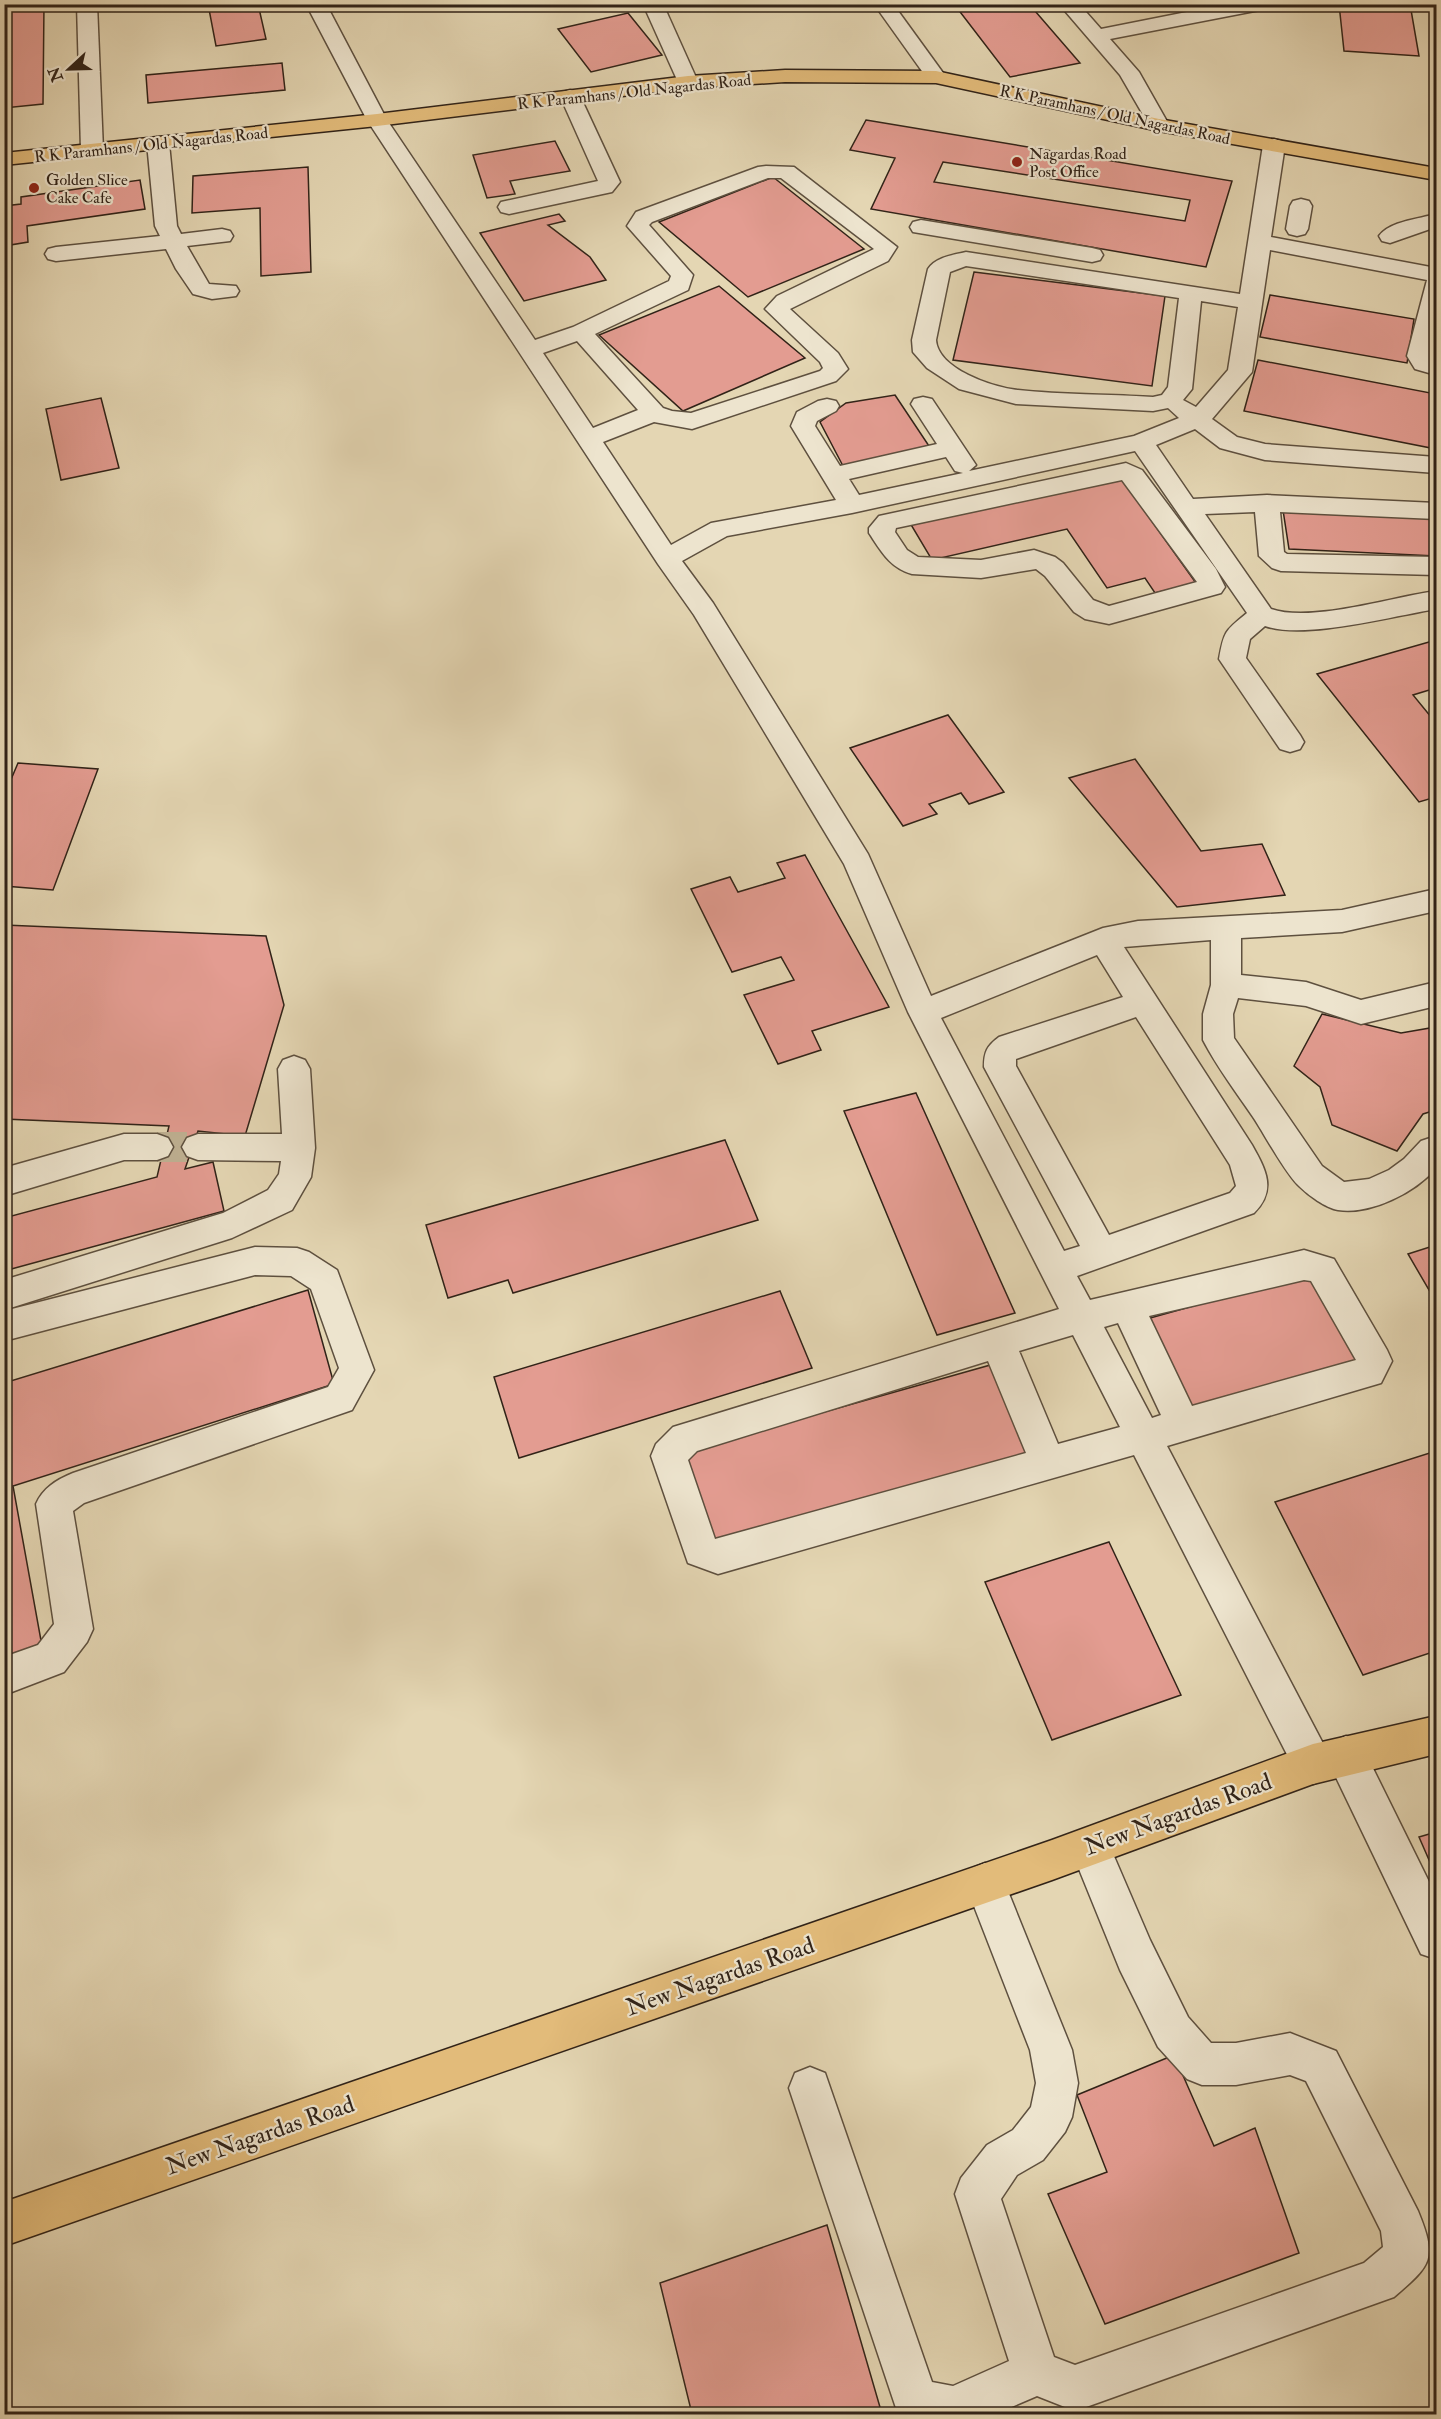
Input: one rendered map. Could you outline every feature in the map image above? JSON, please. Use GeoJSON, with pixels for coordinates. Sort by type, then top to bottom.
{"type":"FeatureCollection","features":[{"type":"Feature","properties":{"kind":"main road","name":"R K Paramhans / Old Nagardas Road"},"geometry":{"type":"LineString","coordinates":[[4,159],[377,120],[688,82],[785,76],[936,77],[1159,125],[1437,174]]}},
{"type":"Feature","properties":{"kind":"main road","name":"New Nagardas Road"},"geometry":{"type":"LineString","coordinates":[[4,2224],[1090,1847],[1329,1760],[1437,1735]]}},
{"type":"Feature","properties":{"kind":"street"},"geometry":{"type":"LineString","coordinates":[[87,4],[93,150]]}},
{"type":"Feature","properties":{"kind":"street"},"geometry":{"type":"LineString","coordinates":[[316,4],[377,120],[667,558],[704,609],[858,861],[923,1012],[1144,1438],[1329,1760],[1437,1939]]}},
{"type":"Feature","properties":{"kind":"street"},"geometry":{"type":"LineString","coordinates":[[511,4],[528,4]]}},
{"type":"Feature","properties":{"kind":"street"},"geometry":{"type":"LineString","coordinates":[[653,4],[688,82]]}},
{"type":"Feature","properties":{"kind":"street"},"geometry":{"type":"LineString","coordinates":[[883,4],[936,77]]}},
{"type":"Feature","properties":{"kind":"street"},"geometry":{"type":"LineString","coordinates":[[1068,4],[1128,72],[1159,125]]}},
{"type":"Feature","properties":{"kind":"street"},"geometry":{"type":"LineString","coordinates":[[1095,36],[1260,4]]}},
{"type":"Feature","properties":{"kind":"street"},"geometry":{"type":"LineString","coordinates":[[509,207],[603,187],[609,182],[570,96]]}},
{"type":"Feature","properties":{"kind":"street"},"geometry":{"type":"LineString","coordinates":[[158,143],[166,226],[173,242],[201,289],[212,292],[228,291]]}},
{"type":"Feature","properties":{"kind":"street"},"geometry":{"type":"LineString","coordinates":[[667,558],[720,529],[1089,466],[1198,419],[1240,372],[1246,286],[1261,232],[1274,145]]}},
{"type":"Feature","properties":{"kind":"street"},"geometry":{"type":"LineString","coordinates":[[529,350],[581,332],[680,285],[682,275],[638,226],[644,218],[766,172],[786,172],[885,247],[880,256],[785,301],[777,309],[830,358],[836,369],[828,376],[692,421],[668,418],[654,413],[581,332]]}},
{"type":"Feature","properties":{"kind":"street"},"geometry":{"type":"LineString","coordinates":[[1261,232],[1301,229],[1301,206]]}},
{"type":"Feature","properties":{"kind":"street"},"geometry":{"type":"LineString","coordinates":[[1390,236],[1407,228],[1437,221]]}},
{"type":"Feature","properties":{"kind":"street"},"geometry":{"type":"LineString","coordinates":[[921,227],[1109,257]]}},
{"type":"Feature","properties":{"kind":"street"},"geometry":{"type":"LineString","coordinates":[[1261,232],[1437,275]]}},
{"type":"Feature","properties":{"kind":"street"},"geometry":{"type":"LineString","coordinates":[[56,254],[222,236]]}},
{"type":"Feature","properties":{"kind":"street"},"geometry":{"type":"LineString","coordinates":[[1191,292],[1180,389],[1170,400],[1153,404],[1016,397],[990,392],[967,384],[936,363],[926,352],[924,340],[939,269],[966,258],[1191,292],[1246,286]]}},
{"type":"Feature","properties":{"kind":"street"},"geometry":{"type":"LineString","coordinates":[[1437,283],[1419,356],[1423,364],[1437,368]]}},
{"type":"Feature","properties":{"kind":"street"},"geometry":{"type":"LineString","coordinates":[[1170,400],[1229,443],[1265,452],[1437,465]]}},
{"type":"Feature","properties":{"kind":"street"},"geometry":{"type":"LineString","coordinates":[[923,404],[953,448],[989,484]]}},
{"type":"Feature","properties":{"kind":"street"},"geometry":{"type":"LineString","coordinates":[[826,406],[806,417],[803,426],[852,505]]}},
{"type":"Feature","properties":{"kind":"street"},"geometry":{"type":"LineString","coordinates":[[588,439],[654,413]]}},
{"type":"Feature","properties":{"kind":"street"},"geometry":{"type":"LineString","coordinates":[[1141,442],[1262,615],[1281,622],[1317,621],[1437,600]]}},
{"type":"Feature","properties":{"kind":"street"},"geometry":{"type":"LineString","coordinates":[[833,475],[953,448]]}},
{"type":"Feature","properties":{"kind":"street"},"geometry":{"type":"LineString","coordinates":[[989,484],[888,522],[882,528],[882,533],[898,556],[912,565],[981,569],[1034,559],[1042,560],[1054,571],[1082,606],[1094,614],[1109,615],[1212,587],[1207,575],[1130,473],[1089,466]]}},
{"type":"Feature","properties":{"kind":"street"},"geometry":{"type":"LineString","coordinates":[[1187,507],[1268,503],[1437,510]]}},
{"type":"Feature","properties":{"kind":"street"},"geometry":{"type":"LineString","coordinates":[[1268,503],[1272,556],[1281,562],[1437,566]]}},
{"type":"Feature","properties":{"kind":"street"},"geometry":{"type":"LineString","coordinates":[[1262,615],[1237,635],[1232,659],[1290,742]]}},
{"type":"Feature","properties":{"kind":"street"},"geometry":{"type":"LineString","coordinates":[[923,1012],[1102,940],[1138,933],[1342,921],[1437,900]]}},
{"type":"Feature","properties":{"kind":"street"},"geometry":{"type":"LineString","coordinates":[[1226,928],[1226,985],[1218,1014],[1219,1040],[1310,1176],[1339,1196],[1372,1193],[1401,1180],[1437,1149]]}},
{"type":"Feature","properties":{"kind":"street"},"geometry":{"type":"LineString","coordinates":[[1055,1269],[1242,1203],[1250,1197],[1253,1186],[1250,1172],[1241,1155],[1102,940]]}},
{"type":"Feature","properties":{"kind":"street"},"geometry":{"type":"LineString","coordinates":[[1226,985],[1306,994],[1361,1012],[1437,994]]}},
{"type":"Feature","properties":{"kind":"street"},"geometry":{"type":"LineString","coordinates":[[1101,1252],[1023,1134],[1000,1067],[1000,1053],[1010,1047],[1143,1003]]}},
{"type":"Feature","properties":{"kind":"street"},"geometry":{"type":"LineString","coordinates":[[4,1295],[232,1224],[280,1200],[296,1177],[299,1148],[294,1069]]}},
{"type":"Feature","properties":{"kind":"street"},"geometry":{"type":"LineString","coordinates":[[4,1182],[124,1147],[157,1147]]}},
{"type":"Feature","properties":{"kind":"street"},"geometry":{"type":"LineString","coordinates":[[198,1147],[299,1148]]}},
{"type":"Feature","properties":{"kind":"street"},"geometry":{"type":"LineString","coordinates":[[4,1326],[255,1261],[297,1262],[325,1280],[357,1370],[340,1399],[74,1490],[54,1504],[74,1629],[51,1659],[4,1676]]}},
{"type":"Feature","properties":{"kind":"street"},"geometry":{"type":"LineString","coordinates":[[1304,1264],[1322,1269],[1375,1361],[1369,1372],[1144,1438],[718,1557],[701,1551],[669,1456],[686,1438],[1126,1305],[1304,1264]]}},
{"type":"Feature","properties":{"kind":"street"},"geometry":{"type":"LineString","coordinates":[[1126,1305],[1184,1426]]}},
{"type":"Feature","properties":{"kind":"street"},"geometry":{"type":"LineString","coordinates":[[998,1342],[1049,1464]]}},
{"type":"Feature","properties":{"kind":"street"},"geometry":{"type":"LineString","coordinates":[[1114,1381],[1156,1369]]}},
{"type":"Feature","properties":{"kind":"street"},"geometry":{"type":"LineString","coordinates":[[810,2088],[916,2402],[954,2409],[1036,2373],[1075,2388],[1378,2281],[1407,2256],[1402,2227],[1321,2066],[1290,2054],[1236,2064],[1202,2064],[1173,2032],[1134,1954],[1090,1847]]}},
{"type":"Feature","properties":{"kind":"street"},"geometry":{"type":"LineString","coordinates":[[985,1883],[1051,2050],[1057,2083],[1050,2117],[1028,2145],[1002,2160],[976,2194],[1036,2373]]}},
{"type":"Feature","properties":{"kind":"building"},"geometry":{"type":"Polygon","coordinates":[[[4,4],[44,4],[43,104],[4,108],[4,4]]]}},
{"type":"Feature","properties":{"kind":"building"},"geometry":{"type":"Polygon","coordinates":[[[208,4],[258,4],[266,39],[216,46],[208,4]]]}},
{"type":"Feature","properties":{"kind":"building"},"geometry":{"type":"Polygon","coordinates":[[[954,4],[1029,4],[1080,63],[1010,77],[954,4]]]}},
{"type":"Feature","properties":{"kind":"building"},"geometry":{"type":"Polygon","coordinates":[[[1339,4],[1410,4],[1419,56],[1344,51],[1339,4]]]}},
{"type":"Feature","properties":{"kind":"building"},"geometry":{"type":"Polygon","coordinates":[[[628,13],[662,55],[591,72],[558,29],[628,13]]]}},
{"type":"Feature","properties":{"kind":"building"},"geometry":{"type":"Polygon","coordinates":[[[282,63],[285,90],[148,103],[146,75],[282,63]]]}},
{"type":"Feature","properties":{"kind":"building"},"geometry":{"type":"Polygon","coordinates":[[[866,120],[1232,181],[1206,267],[871,209],[895,158],[850,150],[866,120]],[[943,162],[934,182],[1185,221],[1190,200],[943,162]]]}},
{"type":"Feature","properties":{"kind":"building"},"geometry":{"type":"Polygon","coordinates":[[[555,141],[570,171],[510,181],[515,194],[487,198],[473,155],[555,141]]]}},
{"type":"Feature","properties":{"kind":"building"},"geometry":{"type":"Polygon","coordinates":[[[308,167],[311,272],[261,276],[260,208],[192,213],[193,176],[308,167]]]}},
{"type":"Feature","properties":{"kind":"building"},"geometry":{"type":"Polygon","coordinates":[[[773,177],[864,249],[748,297],[659,222],[773,177]]]}},
{"type":"Feature","properties":{"kind":"building"},"geometry":{"type":"Polygon","coordinates":[[[140,180],[145,209],[27,226],[28,242],[4,246],[4,206],[21,204],[21,197],[140,180]]]}},
{"type":"Feature","properties":{"kind":"building"},"geometry":{"type":"Polygon","coordinates":[[[559,214],[565,221],[548,225],[590,257],[606,280],[524,301],[480,233],[559,214]]]}},
{"type":"Feature","properties":{"kind":"building"},"geometry":{"type":"Polygon","coordinates":[[[974,272],[1165,296],[1152,386],[953,360],[974,272]]]}},
{"type":"Feature","properties":{"kind":"building"},"geometry":{"type":"Polygon","coordinates":[[[719,286],[805,358],[683,411],[599,335],[719,286]]]}},
{"type":"Feature","properties":{"kind":"building"},"geometry":{"type":"Polygon","coordinates":[[[1270,295],[1414,319],[1407,363],[1260,337],[1270,295]]]}},
{"type":"Feature","properties":{"kind":"building"},"geometry":{"type":"Polygon","coordinates":[[[1258,360],[1436,394],[1436,449],[1244,411],[1258,360]]]}},
{"type":"Feature","properties":{"kind":"building"},"geometry":{"type":"Polygon","coordinates":[[[895,395],[931,449],[843,466],[820,422],[846,403],[895,395]]]}},
{"type":"Feature","properties":{"kind":"building"},"geometry":{"type":"Polygon","coordinates":[[[101,398],[119,468],[61,480],[46,409],[101,398]]]}},
{"type":"Feature","properties":{"kind":"building"},"geometry":{"type":"Polygon","coordinates":[[[1119,475],[1196,583],[1155,593],[1145,578],[1107,588],[1067,529],[932,560],[910,523],[1119,475]]]}},
{"type":"Feature","properties":{"kind":"building"},"geometry":{"type":"Polygon","coordinates":[[[1283,510],[1436,517],[1436,556],[1289,549],[1283,510]]]}},
{"type":"Feature","properties":{"kind":"building"},"geometry":{"type":"Polygon","coordinates":[[[1436,640],[1436,688],[1413,695],[1436,723],[1436,797],[1419,802],[1317,674],[1436,640]]]}},
{"type":"Feature","properties":{"kind":"building"},"geometry":{"type":"Polygon","coordinates":[[[948,715],[1004,792],[969,804],[961,793],[929,804],[937,814],[903,826],[850,748],[948,715]]]}},
{"type":"Feature","properties":{"kind":"building"},"geometry":{"type":"Polygon","coordinates":[[[1135,759],[1201,851],[1262,844],[1285,895],[1177,907],[1069,778],[1135,759]]]}},
{"type":"Feature","properties":{"kind":"building"},"geometry":{"type":"Polygon","coordinates":[[[18,763],[98,769],[53,890],[4,886],[4,796],[18,763]]]}},
{"type":"Feature","properties":{"kind":"building"},"geometry":{"type":"Polygon","coordinates":[[[805,855],[889,1007],[812,1031],[821,1050],[778,1064],[744,995],[794,980],[781,957],[732,972],[691,889],[730,877],[738,892],[785,878],[777,863],[805,855]]]}},
{"type":"Feature","properties":{"kind":"building"},"geometry":{"type":"Polygon","coordinates":[[[4,925],[266,936],[284,1005],[245,1136],[198,1131],[185,1169],[213,1162],[224,1211],[4,1271],[4,1218],[157,1177],[169,1126],[4,1119],[4,925]]]}},
{"type":"Feature","properties":{"kind":"building"},"geometry":{"type":"Polygon","coordinates":[[[1322,1014],[1401,1033],[1436,1027],[1436,1110],[1423,1114],[1397,1151],[1332,1125],[1320,1087],[1294,1066],[1322,1014]]]}},
{"type":"Feature","properties":{"kind":"building"},"geometry":{"type":"Polygon","coordinates":[[[916,1093],[1015,1313],[937,1335],[844,1111],[916,1093]]]}},
{"type":"Feature","properties":{"kind":"building"},"geometry":{"type":"Polygon","coordinates":[[[725,1140],[758,1220],[513,1293],[508,1280],[448,1298],[426,1225],[725,1140]]]}},
{"type":"Feature","properties":{"kind":"building"},"geometry":{"type":"Polygon","coordinates":[[[1436,1245],[1436,1302],[1408,1254],[1436,1245]]]}},
{"type":"Feature","properties":{"kind":"building"},"geometry":{"type":"Polygon","coordinates":[[[1315,1272],[1365,1363],[1188,1413],[1143,1320],[1315,1272]]]}},
{"type":"Feature","properties":{"kind":"building"},"geometry":{"type":"Polygon","coordinates":[[[308,1290],[334,1384],[13,1486],[42,1646],[4,1659],[4,1383],[308,1290]]]}},
{"type":"Feature","properties":{"kind":"building"},"geometry":{"type":"Polygon","coordinates":[[[780,1291],[812,1368],[519,1458],[494,1377],[780,1291]]]}},
{"type":"Feature","properties":{"kind":"building"},"geometry":{"type":"Polygon","coordinates":[[[1001,1362],[1034,1455],[710,1544],[682,1452],[1001,1362]]]}},
{"type":"Feature","properties":{"kind":"building"},"geometry":{"type":"Polygon","coordinates":[[[1436,1451],[1436,1651],[1363,1675],[1275,1502],[1436,1451]]]}},
{"type":"Feature","properties":{"kind":"building"},"geometry":{"type":"Polygon","coordinates":[[[1109,1542],[1181,1695],[1052,1740],[985,1582],[1109,1542]]]}},
{"type":"Feature","properties":{"kind":"building"},"geometry":{"type":"Polygon","coordinates":[[[1436,1832],[1436,1876],[1419,1837],[1436,1832]]]}},
{"type":"Feature","properties":{"kind":"building"},"geometry":{"type":"Polygon","coordinates":[[[1174,2055],[1214,2146],[1255,2128],[1299,2253],[1105,2324],[1048,2194],[1107,2172],[1077,2095],[1174,2055]]]}},
{"type":"Feature","properties":{"kind":"building"},"geometry":{"type":"Polygon","coordinates":[[[827,2225],[882,2414],[692,2414],[660,2283],[827,2225]]]}},
{"type":"Feature","properties":{"kind":"tunnel"},"geometry":{"type":"LineString","coordinates":[[157,1147],[198,1147]]}},
{"type":"Feature","properties":{"kind":"place","name":"Nagardas Road Post Office"},"geometry":{"type":"Point","coordinates":[1017,162]}},
{"type":"Feature","properties":{"kind":"place","name":"Golden Slice Cake Cafe"},"geometry":{"type":"Point","coordinates":[34,188]}}]}
